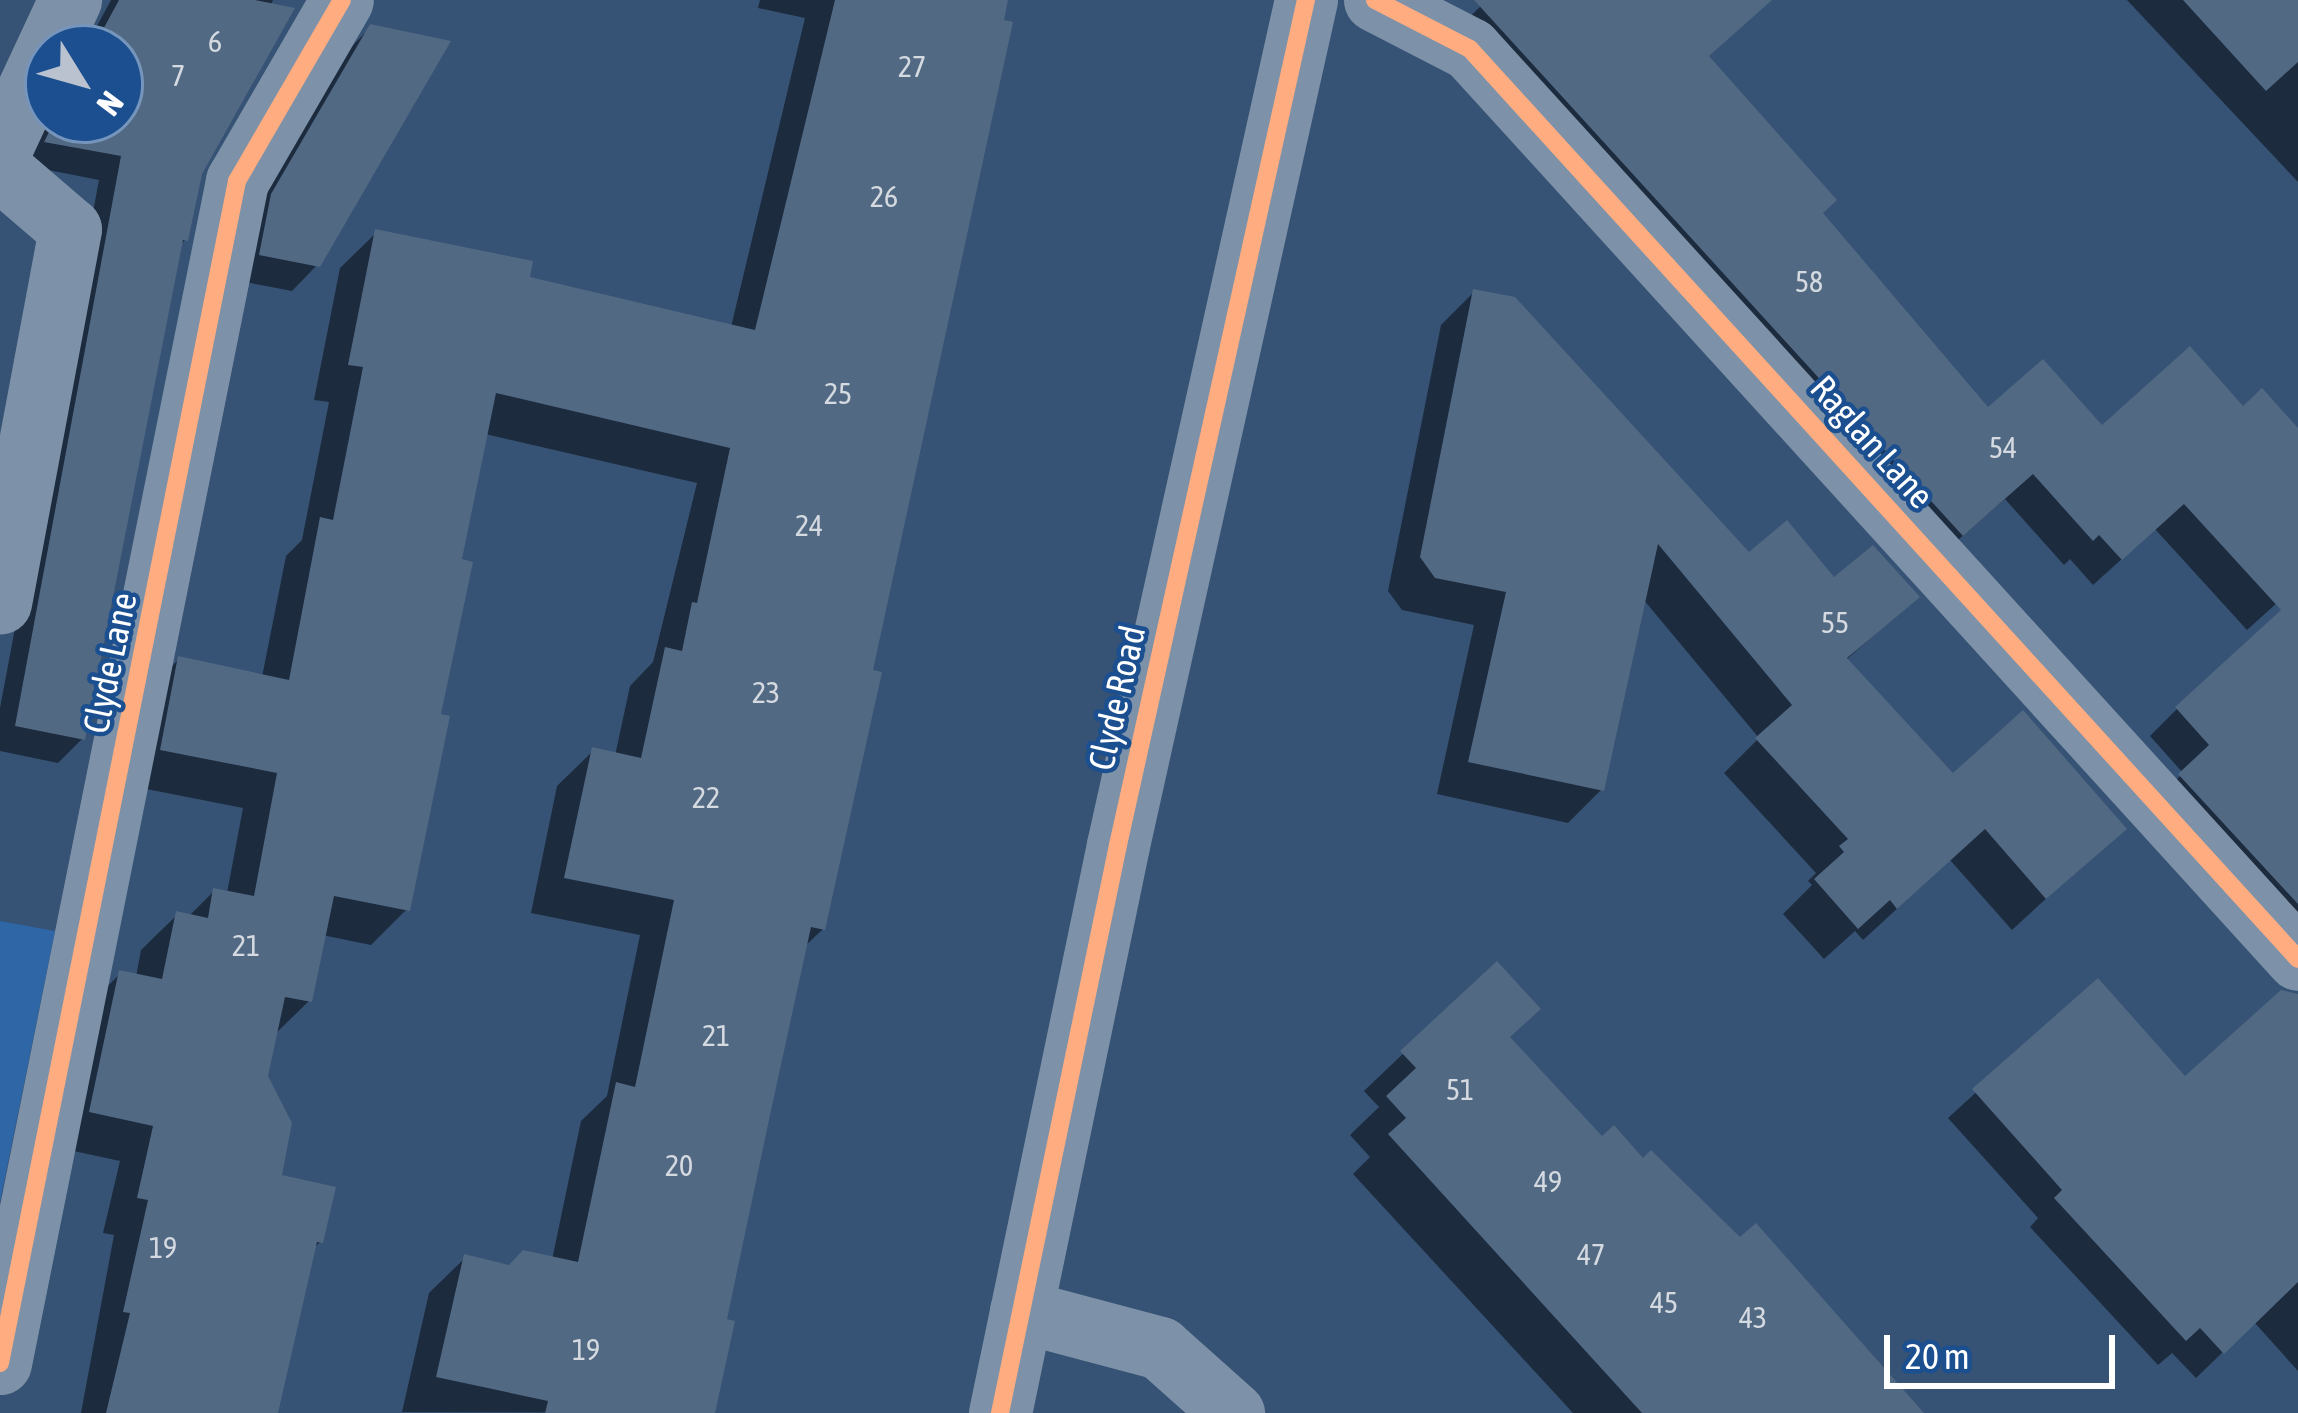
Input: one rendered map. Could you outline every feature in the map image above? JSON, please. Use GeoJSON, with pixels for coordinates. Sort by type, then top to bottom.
{"type":"FeatureCollection","features":[{"type":"Feature","properties":{"kind":"street"},"geometry":{"type":"LineString","coordinates":[[0,150],[70,0]]}},
{"type":"Feature","properties":{"kind":"street","name":"Clyde Lane"},"geometry":{"type":"LineString","coordinates":[[0,1363],[238,182],[343,0]]}},
{"type":"Feature","properties":{"kind":"street","name":"Clyde Road"},"geometry":{"type":"LineString","coordinates":[[1000,1413],[1306,0]]}},
{"type":"Feature","properties":{"kind":"street","name":"Raglan Lane"},"geometry":{"type":"LineString","coordinates":[[1375,0],[1470,49],[2298,959]]}},
{"type":"Feature","properties":{"kind":"street"},"geometry":{"type":"LineString","coordinates":[[0,169],[70,229],[0,603]]}},
{"type":"Feature","properties":{"kind":"street"},"geometry":{"type":"LineString","coordinates":[[1021,1311],[1160,1348],[1233,1413]]}},
{"type":"Feature","properties":{"kind":"shaded area"},"geometry":{"type":"Polygon","coordinates":[[[0,921],[55,931],[0,1202],[0,921]]]}},
{"type":"Feature","properties":{"kind":"building"},"geometry":{"type":"Polygon","coordinates":[[[119,0],[255,0],[295,8],[202,174],[188,241],[183,240],[85,740],[15,726],[121,156],[55,144],[144,144],[144,24],[106,24],[119,0]]]}},
{"type":"Feature","properties":{"kind":"building"},"geometry":{"type":"Polygon","coordinates":[[[835,0],[1008,0],[1004,20],[1013,22],[873,670],[882,672],[825,930],[811,927],[770,1115],[727,1319],[735,1321],[715,1413],[545,1413],[548,1401],[436,1377],[464,1254],[509,1265],[523,1250],[578,1262],[616,1082],[635,1087],[674,900],[564,878],[592,747],[641,758],[665,647],[682,651],[692,602],[697,603],[730,448],[496,393],[462,559],[473,562],[441,714],[450,716],[410,911],[334,896],[312,1002],[285,997],[268,1076],[292,1123],[282,1175],[336,1187],[323,1243],[317,1242],[278,1413],[106,1413],[130,1313],[123,1312],[148,1200],[137,1198],[153,1126],[89,1112],[119,970],[162,979],[176,911],[208,918],[213,888],[254,896],[277,773],[160,750],[178,656],[289,680],[320,517],[333,520],[363,367],[348,365],[375,229],[533,261],[530,277],[755,330],[835,0]]]}},
{"type":"Feature","properties":{"kind":"building"},"geometry":{"type":"Polygon","coordinates":[[[1474,0],[1772,0],[1709,56],[1837,200],[1823,213],[1988,407],[2043,359],[2102,425],[2190,346],[2243,406],[2262,388],[2298,428],[2298,904],[2178,774],[2209,745],[2175,707],[2281,610],[2184,504],[2122,560],[2099,535],[2093,541],[2033,474],[1963,536],[1474,0]]]}},
{"type":"Feature","properties":{"kind":"building"},"geometry":{"type":"Polygon","coordinates":[[[2183,0],[2298,0],[2298,62],[2266,91],[2183,0]]]}},
{"type":"Feature","properties":{"kind":"building"},"geometry":{"type":"Polygon","coordinates":[[[370,24],[451,41],[320,267],[259,255],[271,194],[370,24]]]}},
{"type":"Feature","properties":{"kind":"building"},"geometry":{"type":"Polygon","coordinates":[[[1473,289],[1515,297],[1749,552],[1787,520],[1834,577],[1873,545],[1920,597],[1847,658],[1953,773],[2023,710],[2127,829],[2046,899],[1985,829],[1897,909],[1890,900],[1858,929],[1814,879],[1844,852],[1839,846],[1848,839],[1755,738],[1792,705],[1658,544],[1604,791],[1468,762],[1506,592],[1435,578],[1420,557],[1473,289]]]}},
{"type":"Feature","properties":{"kind":"building"},"geometry":{"type":"Polygon","coordinates":[[[1497,961],[1541,1009],[1510,1037],[1602,1136],[1614,1125],[1643,1158],[1651,1150],[1740,1237],[1756,1223],[1924,1413],[1642,1413],[1388,1134],[1406,1118],[1386,1096],[1416,1068],[1400,1051],[1497,961]]]}},
{"type":"Feature","properties":{"kind":"building"},"geometry":{"type":"Polygon","coordinates":[[[2098,978],[2185,1076],[2281,990],[2298,994],[2298,1282],[2224,1354],[2200,1328],[2186,1341],[2054,1198],[2062,1190],[1972,1089],[2098,978]]]}},
{"type":"Feature","properties":{"kind":"cycle path"},"geometry":{"type":"LineString","coordinates":[[0,1363],[237,181],[342,0]]}},
{"type":"Feature","properties":{"kind":"cycle path"},"geometry":{"type":"LineString","coordinates":[[1000,1413],[1118,845],[1306,0]]}},
{"type":"Feature","properties":{"kind":"cycle path"},"geometry":{"type":"LineString","coordinates":[[1375,0],[1470,49],[2298,959]]}}]}
